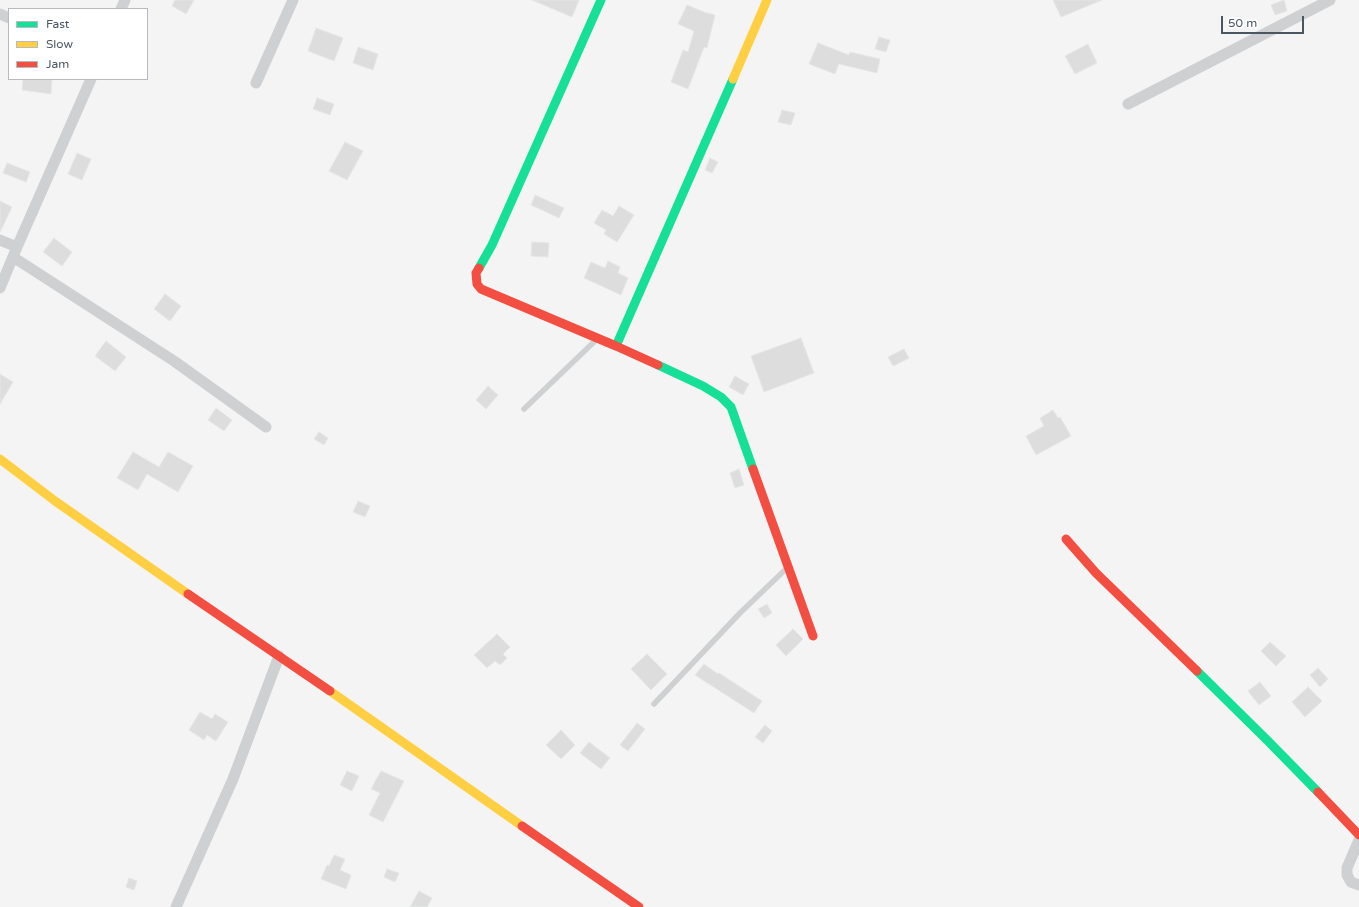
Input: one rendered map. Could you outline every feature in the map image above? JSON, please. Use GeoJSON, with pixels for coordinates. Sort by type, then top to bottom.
{"type":"FeatureCollection","features":[{"type":"Feature","properties":{"kind":"street"},"geometry":{"type":"LineString","coordinates":[[256,83],[293,0]]}},
{"type":"Feature","properties":{"kind":"street"},"geometry":{"type":"LineString","coordinates":[[602,0],[492,246],[476,273],[477,284],[481,289],[596,339],[616,346],[703,386],[721,397],[731,407],[813,636]]}},
{"type":"Feature","properties":{"kind":"street"},"geometry":{"type":"LineString","coordinates":[[616,346],[767,0]]}},
{"type":"Feature","properties":{"kind":"street"},"geometry":{"type":"LineString","coordinates":[[1128,104],[1330,0]]}},
{"type":"Feature","properties":{"kind":"street"},"geometry":{"type":"LineString","coordinates":[[0,288],[91,80]]}},
{"type":"Feature","properties":{"kind":"street"},"geometry":{"type":"LineString","coordinates":[[0,240],[17,247]]}},
{"type":"Feature","properties":{"kind":"street"},"geometry":{"type":"LineString","coordinates":[[13,257],[174,361],[266,427]]}},
{"type":"Feature","properties":{"kind":"street"},"geometry":{"type":"LineString","coordinates":[[0,459],[55,501],[153,570],[639,907]]}},
{"type":"Feature","properties":{"kind":"street"},"geometry":{"type":"LineString","coordinates":[[1066,539],[1096,573],[1266,740],[1359,835]]}},
{"type":"Feature","properties":{"kind":"street"},"geometry":{"type":"LineString","coordinates":[[176,907],[233,779],[279,656]]}},
{"type":"Feature","properties":{"kind":"street"},"geometry":{"type":"LineString","coordinates":[[1359,840],[1347,868],[1347,875],[1351,882],[1359,885]]}},
{"type":"Feature","properties":{"kind":"lane"},"geometry":{"type":"LineString","coordinates":[[524,409],[596,339]]}},
{"type":"Feature","properties":{"kind":"lane"},"geometry":{"type":"LineString","coordinates":[[654,704],[740,613],[788,567]]}},
{"type":"Feature","properties":{"kind":"building"},"geometry":{"type":"Polygon","coordinates":[[[175,0],[194,0],[186,14],[172,6],[175,0]]]}},
{"type":"Feature","properties":{"kind":"building"},"geometry":{"type":"Polygon","coordinates":[[[532,0],[579,0],[572,17],[532,0]]]}},
{"type":"Feature","properties":{"kind":"building"},"geometry":{"type":"Polygon","coordinates":[[[1053,0],[1102,0],[1061,17],[1053,0]]]}},
{"type":"Feature","properties":{"kind":"building"},"geometry":{"type":"Polygon","coordinates":[[[1284,0],[1287,11],[1275,15],[1271,5],[1284,0]]]}},
{"type":"Feature","properties":{"kind":"building"},"geometry":{"type":"Polygon","coordinates":[[[687,5],[715,15],[707,48],[704,47],[688,89],[671,82],[683,50],[688,52],[694,31],[678,24],[687,5]]]}},
{"type":"Feature","properties":{"kind":"building"},"geometry":{"type":"Polygon","coordinates":[[[316,28],[343,38],[334,61],[308,51],[316,28]]]}},
{"type":"Feature","properties":{"kind":"building"},"geometry":{"type":"Polygon","coordinates":[[[879,37],[890,40],[886,52],[875,49],[879,37]]]}},
{"type":"Feature","properties":{"kind":"building"},"geometry":{"type":"Polygon","coordinates":[[[818,43],[849,55],[850,52],[880,59],[877,73],[839,64],[835,74],[809,64],[818,43]]]}},
{"type":"Feature","properties":{"kind":"building"},"geometry":{"type":"Polygon","coordinates":[[[1088,44],[1097,63],[1075,74],[1065,56],[1088,44]]]}},
{"type":"Feature","properties":{"kind":"building"},"geometry":{"type":"Polygon","coordinates":[[[358,47],[378,54],[373,70],[353,63],[358,47]]]}},
{"type":"Feature","properties":{"kind":"building"},"geometry":{"type":"Polygon","coordinates":[[[23,80],[52,80],[51,94],[22,90],[23,80]]]}},
{"type":"Feature","properties":{"kind":"building"},"geometry":{"type":"Polygon","coordinates":[[[317,98],[334,104],[330,115],[313,109],[317,98]]]}},
{"type":"Feature","properties":{"kind":"building"},"geometry":{"type":"Polygon","coordinates":[[[782,110],[795,113],[791,125],[778,122],[782,110]]]}},
{"type":"Feature","properties":{"kind":"building"},"geometry":{"type":"Polygon","coordinates":[[[345,142],[363,151],[347,180],[329,171],[345,142]]]}},
{"type":"Feature","properties":{"kind":"building"},"geometry":{"type":"Polygon","coordinates":[[[77,153],[91,159],[82,180],[68,174],[77,153]]]}},
{"type":"Feature","properties":{"kind":"building"},"geometry":{"type":"Polygon","coordinates":[[[710,158],[718,162],[712,173],[705,170],[710,158]]]}},
{"type":"Feature","properties":{"kind":"building"},"geometry":{"type":"Polygon","coordinates":[[[7,163],[30,172],[26,182],[3,173],[7,163]]]}},
{"type":"Feature","properties":{"kind":"building"},"geometry":{"type":"Polygon","coordinates":[[[535,195],[564,208],[559,218],[531,205],[535,195]]]}},
{"type":"Feature","properties":{"kind":"building"},"geometry":{"type":"Polygon","coordinates":[[[0,201],[12,207],[0,232],[0,201]]]}},
{"type":"Feature","properties":{"kind":"building"},"geometry":{"type":"Polygon","coordinates":[[[619,206],[634,215],[617,242],[604,234],[606,230],[594,223],[602,210],[613,216],[619,206]]]}},
{"type":"Feature","properties":{"kind":"building"},"geometry":{"type":"Polygon","coordinates":[[[54,238],[72,252],[62,266],[43,252],[54,238]]]}},
{"type":"Feature","properties":{"kind":"building"},"geometry":{"type":"Polygon","coordinates":[[[532,242],[549,243],[548,257],[531,256],[532,242]]]}},
{"type":"Feature","properties":{"kind":"building"},"geometry":{"type":"Polygon","coordinates":[[[608,261],[620,267],[618,273],[628,278],[621,295],[584,278],[591,262],[605,268],[608,261]]]}},
{"type":"Feature","properties":{"kind":"building"},"geometry":{"type":"Polygon","coordinates":[[[165,294],[181,306],[170,321],[154,309],[165,294]]]}},
{"type":"Feature","properties":{"kind":"building"},"geometry":{"type":"Polygon","coordinates":[[[801,338],[814,373],[764,392],[751,356],[801,338]]]}},
{"type":"Feature","properties":{"kind":"building"},"geometry":{"type":"Polygon","coordinates":[[[106,341],[126,357],[115,371],[95,356],[106,341]]]}},
{"type":"Feature","properties":{"kind":"building"},"geometry":{"type":"Polygon","coordinates":[[[904,349],[909,358],[893,366],[888,357],[904,349]]]}},
{"type":"Feature","properties":{"kind":"building"},"geometry":{"type":"Polygon","coordinates":[[[0,374],[13,382],[0,404],[0,374]]]}},
{"type":"Feature","properties":{"kind":"building"},"geometry":{"type":"Polygon","coordinates":[[[735,376],[749,384],[743,395],[729,387],[735,376]]]}},
{"type":"Feature","properties":{"kind":"building"},"geometry":{"type":"Polygon","coordinates":[[[488,386],[498,395],[486,409],[476,400],[488,386]]]}},
{"type":"Feature","properties":{"kind":"building"},"geometry":{"type":"Polygon","coordinates":[[[216,408],[232,420],[224,431],[208,420],[216,408]]]}},
{"type":"Feature","properties":{"kind":"building"},"geometry":{"type":"Polygon","coordinates":[[[1053,410],[1058,418],[1060,417],[1071,436],[1036,455],[1026,436],[1044,426],[1040,418],[1053,410]]]}},
{"type":"Feature","properties":{"kind":"building"},"geometry":{"type":"Polygon","coordinates":[[[319,432],[328,438],[324,445],[314,439],[319,432]]]}},
{"type":"Feature","properties":{"kind":"building"},"geometry":{"type":"Polygon","coordinates":[[[133,452],[159,467],[168,452],[193,466],[178,492],[147,474],[138,490],[117,478],[133,452]]]}},
{"type":"Feature","properties":{"kind":"building"},"geometry":{"type":"Polygon","coordinates":[[[739,469],[744,485],[735,488],[730,473],[739,469]]]}},
{"type":"Feature","properties":{"kind":"building"},"geometry":{"type":"Polygon","coordinates":[[[358,501],[370,506],[365,517],[353,512],[358,501]]]}},
{"type":"Feature","properties":{"kind":"building"},"geometry":{"type":"Polygon","coordinates":[[[767,604],[772,613],[764,618],[758,609],[767,604]]]}},
{"type":"Feature","properties":{"kind":"building"},"geometry":{"type":"Polygon","coordinates":[[[793,629],[803,639],[786,656],[776,645],[793,629]]]}},
{"type":"Feature","properties":{"kind":"building"},"geometry":{"type":"Polygon","coordinates":[[[497,634],[510,647],[503,654],[507,658],[500,665],[495,661],[487,668],[474,655],[497,634]]]}},
{"type":"Feature","properties":{"kind":"building"},"geometry":{"type":"Polygon","coordinates":[[[1270,642],[1286,656],[1276,666],[1261,651],[1270,642]]]}},
{"type":"Feature","properties":{"kind":"building"},"geometry":{"type":"Polygon","coordinates":[[[647,654],[667,674],[651,690],[631,669],[647,654]]]}},
{"type":"Feature","properties":{"kind":"building"},"geometry":{"type":"Polygon","coordinates":[[[704,664],[762,701],[754,713],[695,675],[704,664]]]}},
{"type":"Feature","properties":{"kind":"building"},"geometry":{"type":"Polygon","coordinates":[[[1318,668],[1328,679],[1320,687],[1310,675],[1318,668]]]}},
{"type":"Feature","properties":{"kind":"building"},"geometry":{"type":"Polygon","coordinates":[[[1260,682],[1271,696],[1259,705],[1248,691],[1260,682]]]}},
{"type":"Feature","properties":{"kind":"building"},"geometry":{"type":"Polygon","coordinates":[[[1308,687],[1322,701],[1305,717],[1292,702],[1308,687]]]}},
{"type":"Feature","properties":{"kind":"building"},"geometry":{"type":"Polygon","coordinates":[[[200,712],[212,719],[215,714],[228,722],[216,741],[207,735],[204,740],[189,730],[200,712]]]}},
{"type":"Feature","properties":{"kind":"building"},"geometry":{"type":"Polygon","coordinates":[[[637,723],[645,729],[628,751],[620,745],[637,723]]]}},
{"type":"Feature","properties":{"kind":"building"},"geometry":{"type":"Polygon","coordinates":[[[765,725],[772,731],[763,743],[755,737],[765,725]]]}},
{"type":"Feature","properties":{"kind":"building"},"geometry":{"type":"Polygon","coordinates":[[[561,730],[575,745],[561,759],[546,745],[561,730]]]}},
{"type":"Feature","properties":{"kind":"building"},"geometry":{"type":"Polygon","coordinates":[[[589,742],[610,758],[601,769],[580,753],[589,742]]]}},
{"type":"Feature","properties":{"kind":"building"},"geometry":{"type":"Polygon","coordinates":[[[347,771],[359,776],[352,791],[340,785],[347,771]]]}},
{"type":"Feature","properties":{"kind":"building"},"geometry":{"type":"Polygon","coordinates":[[[381,771],[404,781],[383,822],[369,815],[380,793],[371,789],[381,771]]]}},
{"type":"Feature","properties":{"kind":"building"},"geometry":{"type":"Polygon","coordinates":[[[334,855],[345,859],[340,870],[351,875],[346,889],[321,879],[327,865],[329,866],[334,855]]]}},
{"type":"Feature","properties":{"kind":"building"},"geometry":{"type":"Polygon","coordinates":[[[387,869],[399,873],[395,882],[384,877],[387,869]]]}},
{"type":"Feature","properties":{"kind":"building"},"geometry":{"type":"Polygon","coordinates":[[[129,878],[137,881],[134,890],[126,887],[129,878]]]}},
{"type":"Feature","properties":{"kind":"building"},"geometry":{"type":"Polygon","coordinates":[[[419,891],[432,898],[427,907],[410,907],[419,891]]]}},
{"type":"Feature","properties":{"kind":"traffic: fast"},"geometry":{"type":"LineString","coordinates":[[479,268],[492,245],[601,0]]}},
{"type":"Feature","properties":{"kind":"traffic: fast"},"geometry":{"type":"LineString","coordinates":[[616,346],[733,79]]}},
{"type":"Feature","properties":{"kind":"traffic: fast"},"geometry":{"type":"LineString","coordinates":[[658,365],[703,386],[721,397],[731,407],[753,469]]}},
{"type":"Feature","properties":{"kind":"traffic: fast"},"geometry":{"type":"LineString","coordinates":[[1197,671],[1318,792]]}},
{"type":"Feature","properties":{"kind":"traffic: slow"},"geometry":{"type":"LineString","coordinates":[[733,79],[767,0]]}},
{"type":"Feature","properties":{"kind":"traffic: slow"},"geometry":{"type":"LineString","coordinates":[[0,459],[55,501],[188,594]]}},
{"type":"Feature","properties":{"kind":"traffic: slow"},"geometry":{"type":"LineString","coordinates":[[330,691],[522,826]]}},
{"type":"Feature","properties":{"kind":"traffic: jam"},"geometry":{"type":"LineString","coordinates":[[479,268],[476,273],[477,284],[481,289],[658,365]]}},
{"type":"Feature","properties":{"kind":"traffic: jam"},"geometry":{"type":"LineString","coordinates":[[753,469],[813,636]]}},
{"type":"Feature","properties":{"kind":"traffic: jam"},"geometry":{"type":"LineString","coordinates":[[1066,539],[1096,573],[1197,671]]}},
{"type":"Feature","properties":{"kind":"traffic: jam"},"geometry":{"type":"LineString","coordinates":[[188,594],[330,691]]}},
{"type":"Feature","properties":{"kind":"traffic: jam"},"geometry":{"type":"LineString","coordinates":[[1318,792],[1359,835]]}},
{"type":"Feature","properties":{"kind":"traffic: jam"},"geometry":{"type":"LineString","coordinates":[[522,826],[639,907]]}}]}
